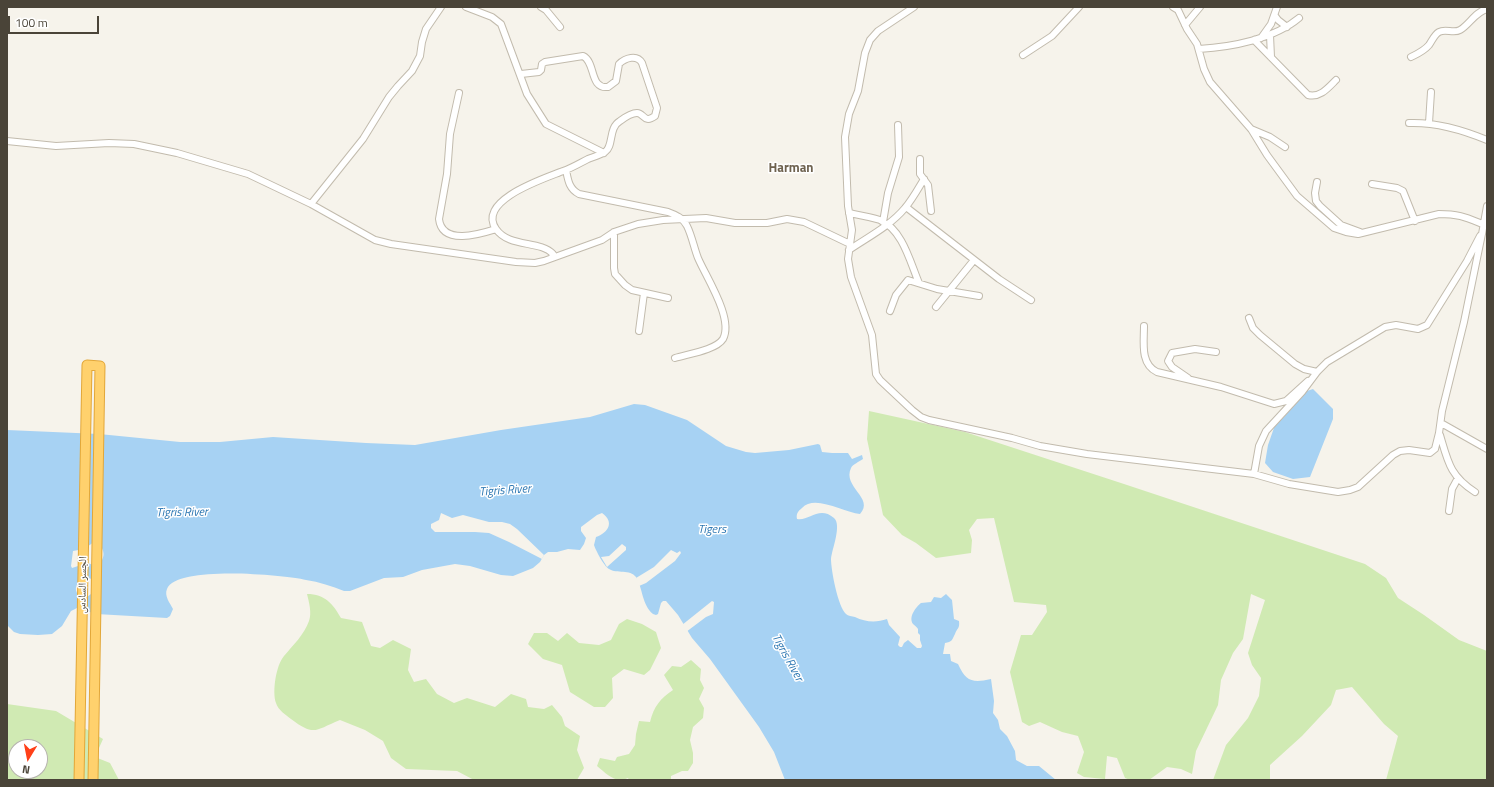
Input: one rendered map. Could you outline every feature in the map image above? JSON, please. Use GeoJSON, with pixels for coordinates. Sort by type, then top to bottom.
{"type":"FeatureCollection","features":[{"type":"Feature","properties":{"kind":"highway","name":"الجسر السادس"},"geometry":{"type":"LineString","coordinates":[[79,780],[87,365],[100,366],[93,780]]}},
{"type":"Feature","properties":{"kind":"street"},"geometry":{"type":"LineString","coordinates":[[311,204],[363,139],[389,97],[414,67],[420,56],[426,30],[441,7]]}},
{"type":"Feature","properties":{"kind":"street"},"geometry":{"type":"LineString","coordinates":[[466,7],[492,16],[499,21],[531,102],[546,124],[604,153]]}},
{"type":"Feature","properties":{"kind":"street"},"geometry":{"type":"LineString","coordinates":[[541,7],[546,10],[560,27]]}},
{"type":"Feature","properties":{"kind":"street"},"geometry":{"type":"LineString","coordinates":[[914,7],[878,30],[870,40],[865,53],[858,91],[849,114],[845,137],[849,213],[852,230],[848,259],[849,271],[872,335],[876,374],[878,378],[921,417],[939,423],[1012,438],[1040,446],[1088,454],[1254,474],[1289,484],[1338,492],[1358,487],[1400,451],[1410,450],[1430,453],[1435,449],[1485,225],[1487,206]]}},
{"type":"Feature","properties":{"kind":"street"},"geometry":{"type":"LineString","coordinates":[[1023,56],[1052,36],[1079,7]]}},
{"type":"Feature","properties":{"kind":"street"},"geometry":{"type":"LineString","coordinates":[[1185,25],[1200,7]]}},
{"type":"Feature","properties":{"kind":"street"},"geometry":{"type":"LineString","coordinates":[[1257,39],[1268,30],[1275,16],[1277,7]]}},
{"type":"Feature","properties":{"kind":"street"},"geometry":{"type":"LineString","coordinates":[[1177,8],[1199,50],[1204,69],[1210,82],[1251,129],[1267,155],[1292,190],[1305,204],[1334,228],[1352,234],[1365,233],[1439,214],[1463,216],[1485,225]]}},
{"type":"Feature","properties":{"kind":"street"},"geometry":{"type":"LineString","coordinates":[[1410,57],[1424,50],[1438,33],[1443,31],[1455,32],[1480,12],[1487,9]]}},
{"type":"Feature","properties":{"kind":"street"},"geometry":{"type":"LineString","coordinates":[[1275,16],[1288,27]]}},
{"type":"Feature","properties":{"kind":"street"},"geometry":{"type":"LineString","coordinates":[[1199,50],[1218,48],[1270,35],[1288,27],[1299,18]]}},
{"type":"Feature","properties":{"kind":"street"},"geometry":{"type":"LineString","coordinates":[[1270,35],[1271,57]]}},
{"type":"Feature","properties":{"kind":"street"},"geometry":{"type":"LineString","coordinates":[[1257,39],[1271,57],[1308,95],[1320,95],[1336,80]]}},
{"type":"Feature","properties":{"kind":"street"},"geometry":{"type":"LineString","coordinates":[[521,74],[539,72],[542,64],[545,62],[583,56],[587,58],[596,83],[602,87],[608,88],[616,81],[620,62],[635,57],[641,60],[657,108],[657,114],[653,118],[648,119],[639,113],[636,113],[619,122],[613,130],[609,147],[604,153],[566,170],[531,183],[503,199],[497,206],[493,215],[493,222],[496,229],[507,238],[551,252],[553,254],[552,258]]}},
{"type":"Feature","properties":{"kind":"street"},"geometry":{"type":"LineString","coordinates":[[1429,123],[1431,92]]}},
{"type":"Feature","properties":{"kind":"street"},"geometry":{"type":"LineString","coordinates":[[459,93],[450,134],[447,174],[439,226],[443,231],[462,236],[470,236],[496,229]]}},
{"type":"Feature","properties":{"kind":"street"},"geometry":{"type":"LineString","coordinates":[[1409,123],[1429,123],[1455,129],[1487,140]]}},
{"type":"Feature","properties":{"kind":"street"},"geometry":{"type":"LineString","coordinates":[[885,223],[890,186],[899,157],[898,125]]}},
{"type":"Feature","properties":{"kind":"street"},"geometry":{"type":"LineString","coordinates":[[1251,129],[1270,137],[1286,147]]}},
{"type":"Feature","properties":{"kind":"street"},"geometry":{"type":"LineString","coordinates":[[7,141],[56,146],[109,143],[134,144],[170,152],[248,174],[311,204],[375,240],[391,244],[516,262],[535,263],[552,258],[602,240],[614,232],[650,221],[706,218],[735,223],[767,223],[787,219],[804,222],[850,247]]}},
{"type":"Feature","properties":{"kind":"street"},"geometry":{"type":"LineString","coordinates":[[920,159],[920,174],[928,185],[931,211]]}},
{"type":"Feature","properties":{"kind":"street"},"geometry":{"type":"LineString","coordinates":[[566,170],[569,183],[574,191],[579,194],[668,212],[682,220],[687,227],[698,258],[719,302],[723,314],[725,331],[719,344],[675,358]]}},
{"type":"Feature","properties":{"kind":"street"},"geometry":{"type":"LineString","coordinates":[[850,247],[906,207],[924,179]]}},
{"type":"Feature","properties":{"kind":"street"},"geometry":{"type":"LineString","coordinates":[[1317,182],[1315,193],[1316,201],[1320,206],[1343,226],[1365,233]]}},
{"type":"Feature","properties":{"kind":"street"},"geometry":{"type":"LineString","coordinates":[[1372,184],[1396,188],[1402,191],[1415,221]]}},
{"type":"Feature","properties":{"kind":"street"},"geometry":{"type":"LineString","coordinates":[[906,207],[1006,284],[1031,300]]}},
{"type":"Feature","properties":{"kind":"street"},"geometry":{"type":"LineString","coordinates":[[849,213],[885,223],[893,229],[902,242],[919,283]]}},
{"type":"Feature","properties":{"kind":"street"},"geometry":{"type":"LineString","coordinates":[[614,232],[615,274],[632,290],[668,298]]}},
{"type":"Feature","properties":{"kind":"street"},"geometry":{"type":"LineString","coordinates":[[1254,474],[1259,446],[1266,431],[1302,392],[1317,372],[1333,358],[1385,327],[1396,325],[1418,328],[1427,325],[1482,234]]}},
{"type":"Feature","properties":{"kind":"street"},"geometry":{"type":"LineString","coordinates":[[936,307],[974,260]]}},
{"type":"Feature","properties":{"kind":"street"},"geometry":{"type":"LineString","coordinates":[[890,311],[894,300],[907,281],[910,280],[950,291],[979,296]]}},
{"type":"Feature","properties":{"kind":"street"},"geometry":{"type":"LineString","coordinates":[[639,331],[644,293]]}},
{"type":"Feature","properties":{"kind":"street"},"geometry":{"type":"LineString","coordinates":[[1249,318],[1253,328],[1260,335],[1295,364],[1304,369],[1317,372]]}},
{"type":"Feature","properties":{"kind":"street"},"geometry":{"type":"LineString","coordinates":[[1144,326],[1145,356],[1150,368],[1157,372],[1221,386],[1270,404],[1279,404],[1286,401],[1313,378]]}},
{"type":"Feature","properties":{"kind":"street"},"geometry":{"type":"LineString","coordinates":[[1189,380],[1169,364],[1168,360],[1172,354],[1194,349],[1216,352]]}},
{"type":"Feature","properties":{"kind":"street"},"geometry":{"type":"LineString","coordinates":[[1441,423],[1487,449]]}},
{"type":"Feature","properties":{"kind":"street"},"geometry":{"type":"LineString","coordinates":[[1439,433],[1449,465],[1458,478],[1475,492]]}},
{"type":"Feature","properties":{"kind":"street"},"geometry":{"type":"LineString","coordinates":[[1449,511],[1452,489],[1458,478]]}},
{"type":"Feature","properties":{"kind":"green space"},"geometry":{"type":"Polygon","coordinates":[[[869,411],[965,432],[1365,564],[1386,578],[1398,598],[1459,640],[1487,651],[1487,780],[1386,780],[1398,736],[1384,724],[1352,687],[1336,690],[1331,705],[1302,736],[1270,765],[1270,780],[1213,780],[1226,745],[1248,718],[1259,696],[1261,678],[1252,665],[1248,653],[1265,600],[1251,594],[1243,639],[1233,653],[1221,680],[1218,705],[1196,751],[1192,774],[1181,769],[1167,767],[1149,780],[1130,780],[1125,778],[1117,758],[1107,756],[1105,779],[1084,777],[1077,773],[1084,752],[1078,736],[1062,732],[1040,722],[1029,726],[1022,722],[1010,672],[1021,635],[1032,635],[1047,612],[1046,605],[1014,602],[994,518],[977,519],[969,530],[972,540],[971,553],[936,558],[916,543],[902,535],[883,515],[867,439],[869,411]]]}},
{"type":"Feature","properties":{"kind":"green space"},"geometry":{"type":"Polygon","coordinates":[[[307,594],[313,594],[324,598],[335,608],[341,618],[362,622],[371,646],[380,648],[393,640],[411,649],[408,670],[414,682],[426,679],[437,694],[454,703],[467,698],[495,707],[511,694],[526,699],[528,707],[544,709],[552,705],[562,717],[565,726],[580,736],[577,750],[584,768],[577,780],[474,780],[457,771],[406,769],[391,758],[383,741],[365,730],[340,720],[315,730],[310,730],[299,725],[278,708],[274,692],[277,672],[281,660],[301,635],[309,621],[310,611],[307,594]]]}},
{"type":"Feature","properties":{"kind":"green space"},"geometry":{"type":"Polygon","coordinates":[[[627,619],[642,624],[656,632],[661,648],[650,670],[644,675],[624,669],[612,678],[613,698],[605,707],[594,707],[570,692],[562,665],[543,659],[528,644],[534,633],[547,633],[558,641],[567,633],[579,643],[599,645],[611,640],[619,624],[627,619]]]}},
{"type":"Feature","properties":{"kind":"green space"},"geometry":{"type":"Polygon","coordinates":[[[691,660],[701,669],[700,680],[704,688],[699,699],[704,708],[703,718],[693,727],[690,740],[693,753],[693,763],[688,771],[682,771],[671,776],[671,780],[629,780],[628,778],[619,780],[608,775],[597,766],[600,758],[615,761],[617,757],[629,754],[635,745],[639,721],[650,722],[658,703],[673,690],[664,675],[672,666],[681,667],[691,660]]]}},
{"type":"Feature","properties":{"kind":"green space"},"geometry":{"type":"Polygon","coordinates":[[[7,704],[56,711],[103,739],[95,757],[110,763],[119,780],[7,780],[7,704]]]}},
{"type":"Feature","properties":{"kind":"water"},"geometry":{"type":"Polygon","coordinates":[[[1313,389],[1333,409],[1333,419],[1310,477],[1293,479],[1273,472],[1265,463],[1268,445],[1275,425],[1284,417],[1304,392],[1313,389]]]}},
{"type":"Feature","properties":{"kind":"water","name":"Tigers"},"geometry":{"type":"Polygon","coordinates":[[[634,404],[645,405],[687,420],[726,446],[746,452],[755,453],[789,450],[818,444],[820,445],[822,452],[848,453],[852,459],[862,455],[863,459],[851,468],[849,475],[854,487],[864,503],[864,508],[860,514],[822,503],[814,503],[808,504],[798,511],[797,516],[797,519],[801,519],[823,513],[829,514],[836,521],[837,531],[831,564],[840,604],[843,610],[848,615],[867,621],[887,619],[889,625],[900,637],[898,645],[900,647],[902,647],[908,640],[917,648],[921,648],[922,646],[918,629],[913,624],[911,618],[913,612],[921,603],[931,602],[934,597],[941,598],[946,594],[952,600],[954,619],[959,621],[959,627],[952,639],[945,643],[943,654],[950,654],[951,661],[958,664],[967,678],[975,681],[991,679],[994,701],[993,713],[998,720],[1000,729],[1007,736],[1015,751],[1016,760],[1027,766],[1039,766],[1056,780],[785,780],[774,752],[759,727],[710,659],[692,638],[678,615],[666,601],[661,603],[658,614],[653,614],[645,602],[636,577],[627,572],[609,569],[603,562],[594,545],[596,537],[607,530],[609,523],[606,516],[602,513],[581,527],[581,531],[586,538],[580,550],[568,549],[557,552],[548,552],[533,568],[513,576],[501,575],[470,566],[455,564],[422,570],[403,577],[384,578],[350,591],[344,591],[321,583],[294,578],[255,574],[209,574],[190,577],[175,582],[167,589],[167,597],[173,609],[170,616],[167,618],[96,614],[77,608],[71,611],[62,626],[52,634],[20,634],[14,632],[7,625],[7,430],[99,434],[180,442],[220,442],[273,437],[415,445],[501,430],[590,417],[634,404]],[[94,542],[84,549],[73,551],[72,568],[87,563],[94,565],[101,562],[104,553],[100,544],[94,542]],[[87,578],[81,581],[76,587],[79,596],[87,597],[91,594],[92,579],[87,578]]]}},
{"type":"Feature","properties":{"kind":"pier"},"geometry":{"type":"Polygon","coordinates":[[[441,513],[452,518],[463,515],[489,522],[502,522],[510,524],[544,555],[542,559],[489,533],[435,532],[431,528],[431,524],[439,520],[441,513]]]}},
{"type":"Feature","properties":{"kind":"pier"},"geometry":{"type":"Polygon","coordinates":[[[622,544],[626,547],[626,550],[607,567],[601,557],[609,556],[622,544]]]}},
{"type":"Feature","properties":{"kind":"pier"},"geometry":{"type":"Polygon","coordinates":[[[671,550],[677,553],[680,551],[681,553],[675,561],[646,583],[639,586],[636,578],[654,567],[671,550]]]}},
{"type":"Feature","properties":{"kind":"pier"},"geometry":{"type":"Polygon","coordinates":[[[712,601],[714,602],[713,614],[706,617],[686,632],[682,625],[712,601]]]}},
{"type":"Feature","properties":{"kind":"district","name":"Harman"},"geometry":{"type":"Point","coordinates":[791,169]}},
{"type":"Feature","properties":{"kind":"water label","name":"Tigris River"},"geometry":{"type":"Point","coordinates":[505,491]}},
{"type":"Feature","properties":{"kind":"water label","name":"Tigris River"},"geometry":{"type":"Point","coordinates":[182,513]}},
{"type":"Feature","properties":{"kind":"water label","name":"Tigris River"},"geometry":{"type":"Point","coordinates":[787,658]}}]}
